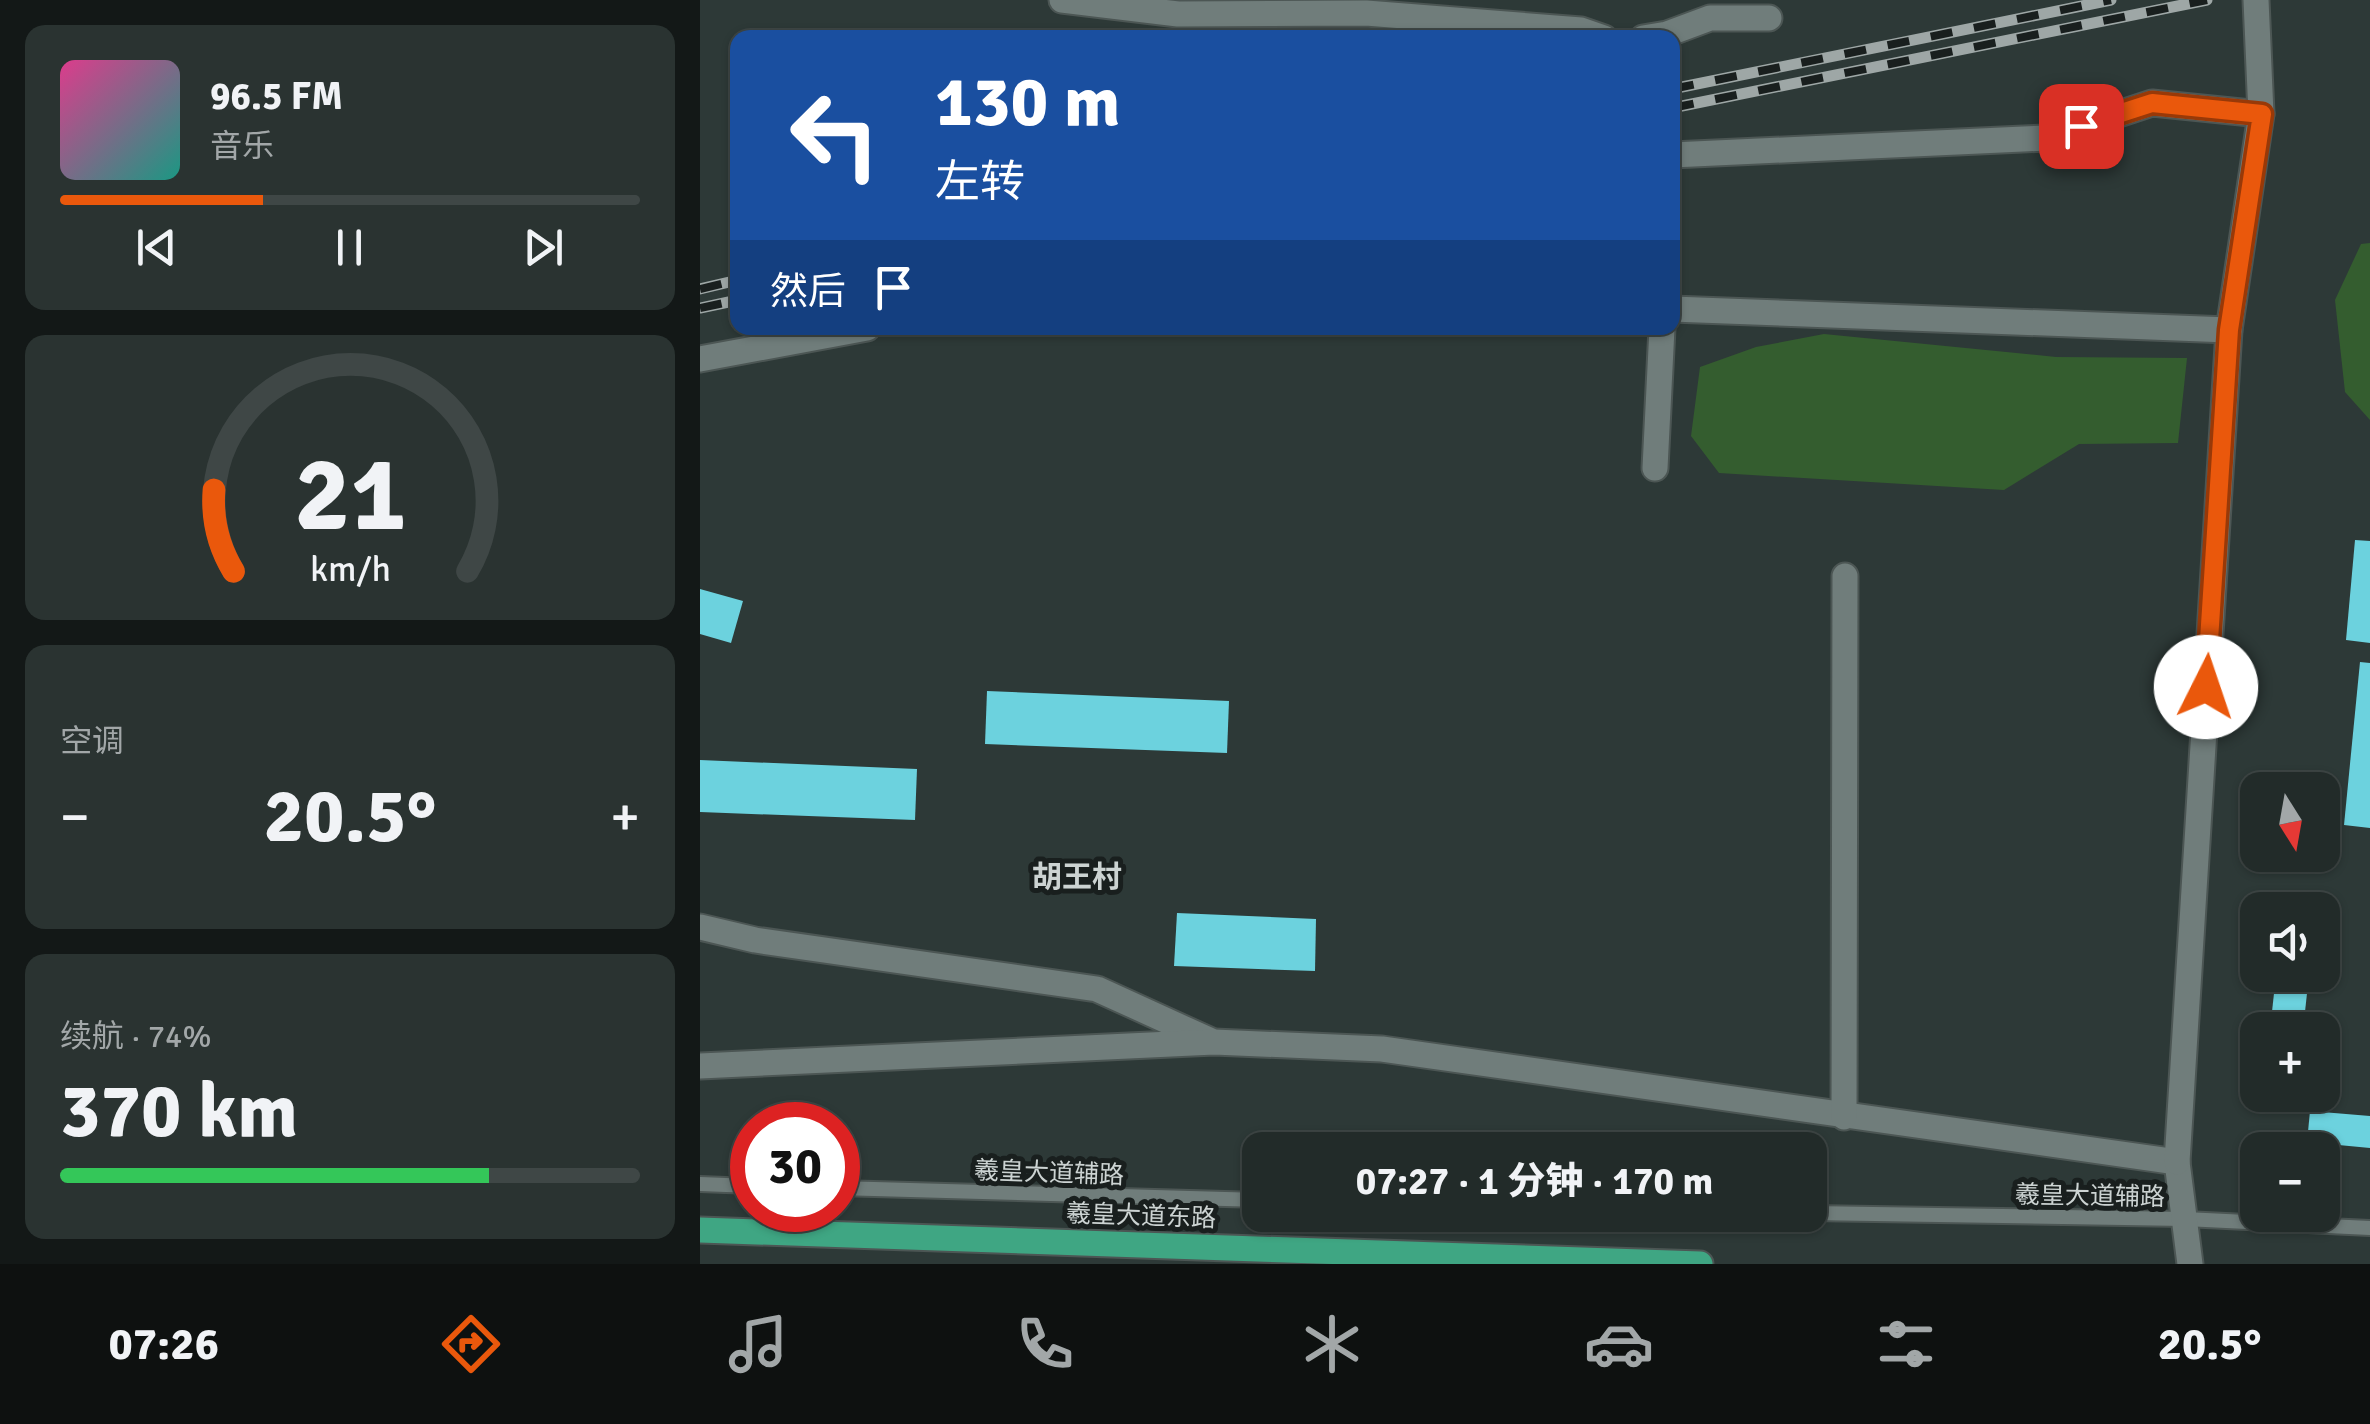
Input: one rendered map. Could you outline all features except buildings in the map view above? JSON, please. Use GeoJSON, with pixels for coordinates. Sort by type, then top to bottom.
{"type":"FeatureCollection","features":[{"type":"Feature","properties":{"kind":"main road","name":"羲皇大道东路"},"geometry":{"type":"LineString","coordinates":[[700,1230],[1700,1264]]}},
{"type":"Feature","properties":{"kind":"street"},"geometry":{"type":"LineString","coordinates":[[1062,0],[1178,14],[1296,17],[1366,13],[1510,30]]}},
{"type":"Feature","properties":{"kind":"street"},"geometry":{"type":"LineString","coordinates":[[2190,1264],[2177,1162],[2229,330],[2262,114],[2256,0]]}},
{"type":"Feature","properties":{"kind":"street"},"geometry":{"type":"LineString","coordinates":[[1678,30],[1710,18],[1769,18]]}},
{"type":"Feature","properties":{"kind":"street"},"geometry":{"type":"LineString","coordinates":[[1680,155],[2046,138],[2152,103],[2262,114]]}},
{"type":"Feature","properties":{"kind":"street"},"geometry":{"type":"LineString","coordinates":[[1680,309],[2229,330]]}},
{"type":"Feature","properties":{"kind":"street"},"geometry":{"type":"LineString","coordinates":[[700,360],[831,335]]}},
{"type":"Feature","properties":{"kind":"street"},"geometry":{"type":"LineString","coordinates":[[1655,468],[1662,335]]}},
{"type":"Feature","properties":{"kind":"street"},"geometry":{"type":"LineString","coordinates":[[1844,1117],[1845,576]]}},
{"type":"Feature","properties":{"kind":"street"},"geometry":{"type":"LineString","coordinates":[[700,926],[754,940],[1097,990],[1214,1042]]}},
{"type":"Feature","properties":{"kind":"street"},"geometry":{"type":"LineString","coordinates":[[700,1066],[1214,1042],[1382,1050],[2177,1162]]}},
{"type":"Feature","properties":{"kind":"lane"},"geometry":{"type":"LineString","coordinates":[[700,1184],[730,1185]]}},
{"type":"Feature","properties":{"kind":"lane","name":"羲皇大道辅路"},"geometry":{"type":"LineString","coordinates":[[860,1189],[1242,1199]]}},
{"type":"Feature","properties":{"kind":"lane","name":"羲皇大道辅路"},"geometry":{"type":"LineString","coordinates":[[1827,1214],[2185,1219],[2370,1228]]}},
{"type":"Feature","properties":{"kind":"green space"},"geometry":{"type":"Polygon","coordinates":[[[2370,243],[2370,420],[2345,392],[2335,300],[2361,244],[2370,243]]]}},
{"type":"Feature","properties":{"kind":"green space"},"geometry":{"type":"Polygon","coordinates":[[[1824,334],[2056,357],[2187,358],[2178,443],[2079,444],[2004,490],[1719,473],[1691,436],[1700,367],[1756,347],[1824,334]]]}},
{"type":"Feature","properties":{"kind":"railway"},"geometry":{"type":"LineString","coordinates":[[1680,87],[2111,0]]}},
{"type":"Feature","properties":{"kind":"railway"},"geometry":{"type":"LineString","coordinates":[[1680,106],[2207,0]]}},
{"type":"Feature","properties":{"kind":"railway"},"geometry":{"type":"LineString","coordinates":[[700,289],[730,282]]}},
{"type":"Feature","properties":{"kind":"railway"},"geometry":{"type":"LineString","coordinates":[[700,308],[730,302]]}},
{"type":"Feature","properties":{"kind":"district","name":"胡王村"},"geometry":{"type":"Point","coordinates":[1077,877]}},
{"type":"Feature","properties":{"kind":"route"},"geometry":{"type":"LineString","coordinates":[[2081,126],[2152,103],[2262,114],[2229,330],[2206,687]]}}]}
